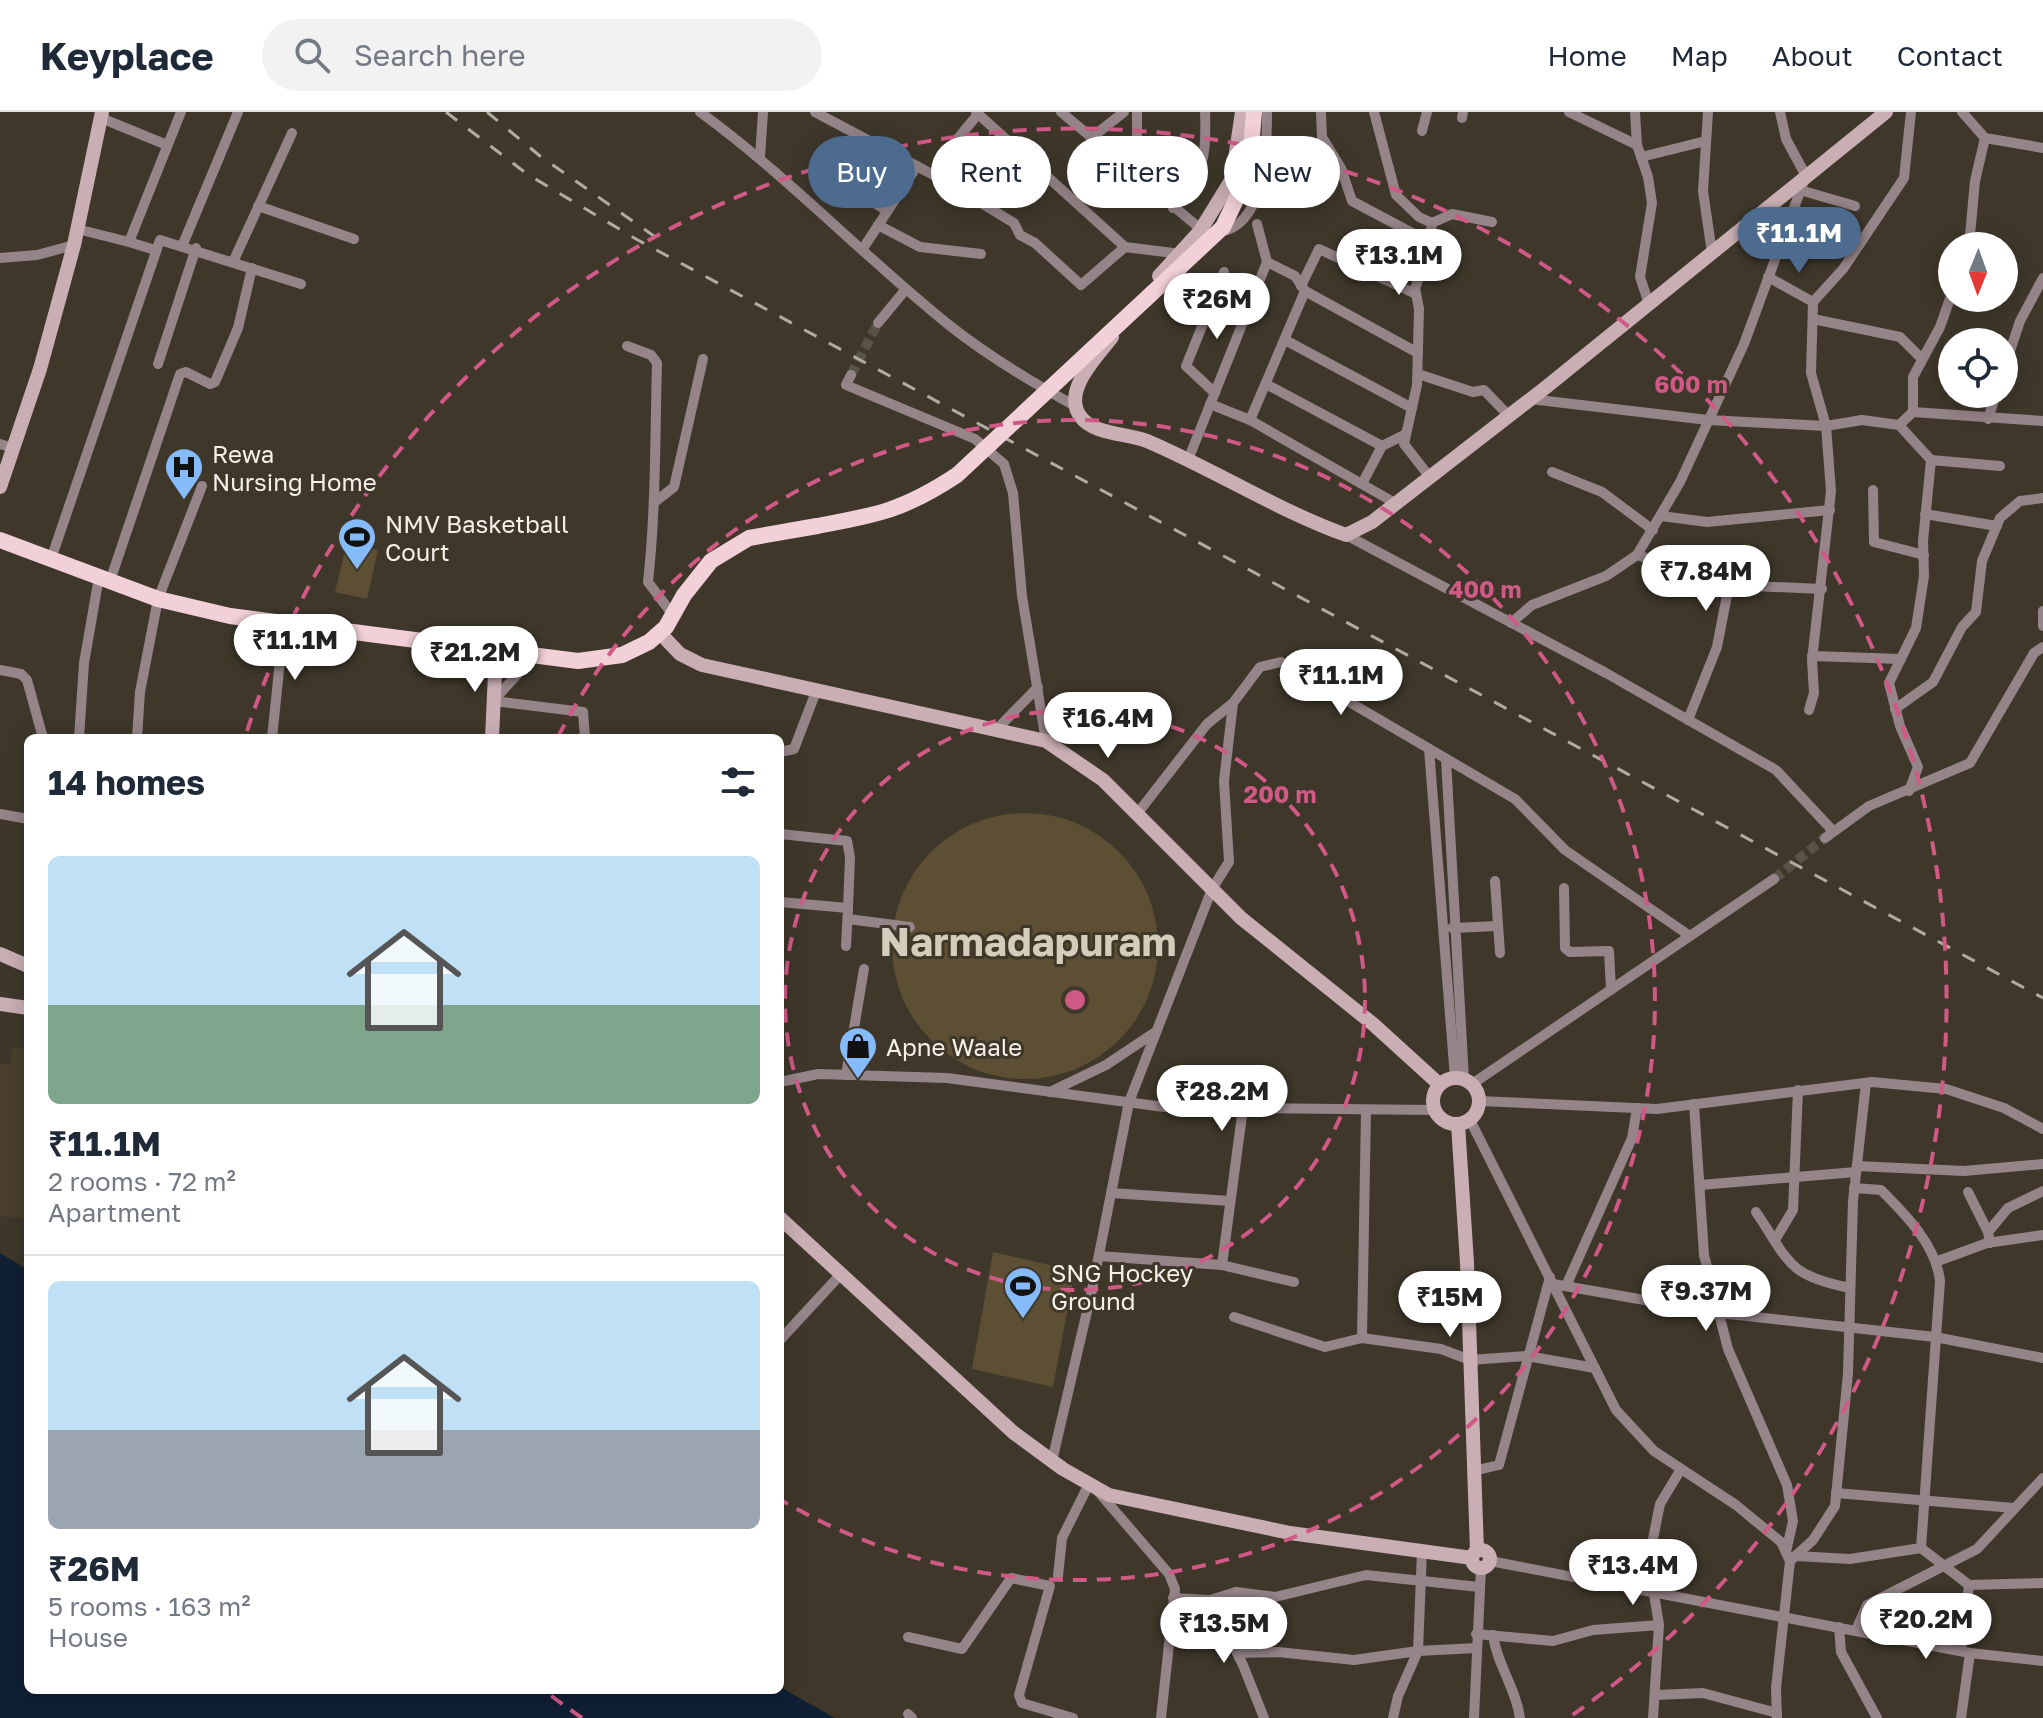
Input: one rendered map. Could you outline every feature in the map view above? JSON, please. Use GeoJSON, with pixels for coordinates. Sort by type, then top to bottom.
{"type":"FeatureCollection","features":[{"type":"Feature","properties":{"kind":"main road"},"geometry":{"type":"LineString","coordinates":[[0,540],[158,599],[230,616],[578,661],[622,655],[660,633],[711,561],[749,538],[889,513],[925,497],[957,475],[1223,227],[1249,172],[1254,112]]}},
{"type":"Feature","properties":{"kind":"street"},"geometry":{"type":"LineString","coordinates":[[129,242],[181,112]]}},
{"type":"Feature","properties":{"kind":"street"},"geometry":{"type":"LineString","coordinates":[[183,244],[238,112]]}},
{"type":"Feature","properties":{"kind":"street"},"geometry":{"type":"LineString","coordinates":[[700,112],[760,157],[952,328],[1030,381],[1077,407]]}},
{"type":"Feature","properties":{"kind":"street"},"geometry":{"type":"LineString","coordinates":[[760,157],[763,112]]}},
{"type":"Feature","properties":{"kind":"street"},"geometry":{"type":"LineString","coordinates":[[815,112],[931,174]]}},
{"type":"Feature","properties":{"kind":"street"},"geometry":{"type":"LineString","coordinates":[[1061,112],[1089,136]]}},
{"type":"Feature","properties":{"kind":"street"},"geometry":{"type":"LineString","coordinates":[[1094,136],[1124,112]]}},
{"type":"Feature","properties":{"kind":"street"},"geometry":{"type":"LineString","coordinates":[[1137,112],[1137,136]]}},
{"type":"Feature","properties":{"kind":"street"},"geometry":{"type":"LineString","coordinates":[[1205,112],[1206,136]]}},
{"type":"Feature","properties":{"kind":"street"},"geometry":{"type":"LineString","coordinates":[[1242,112],[1232,179],[1200,231],[1149,287],[1080,380],[1075,397],[1077,407],[1079,415],[1090,426],[1144,440],[1309,522],[1346,535],[1688,720],[1776,770],[1829,835],[1869,806],[1970,763],[2034,653],[2043,647]]}},
{"type":"Feature","properties":{"kind":"street"},"geometry":{"type":"LineString","coordinates":[[1173,208],[1200,231],[1211,233],[1232,229],[1254,203],[1267,147],[1267,112]]}},
{"type":"Feature","properties":{"kind":"street"},"geometry":{"type":"LineString","coordinates":[[1321,112],[1322,137],[1341,168],[1352,201],[1429,242]]}},
{"type":"Feature","properties":{"kind":"street"},"geometry":{"type":"LineString","coordinates":[[1374,112],[1396,195],[1419,217],[1432,223],[1452,214],[1492,222]]}},
{"type":"Feature","properties":{"kind":"street"},"geometry":{"type":"LineString","coordinates":[[1422,131],[1427,112]]}},
{"type":"Feature","properties":{"kind":"street"},"geometry":{"type":"LineString","coordinates":[[1569,112],[1595,118],[1637,145]]}},
{"type":"Feature","properties":{"kind":"street"},"geometry":{"type":"LineString","coordinates":[[1635,112],[1637,145],[1652,203],[1640,277],[1649,304]]}},
{"type":"Feature","properties":{"kind":"street"},"geometry":{"type":"LineString","coordinates":[[1708,112],[1703,191],[1712,253]]}},
{"type":"Feature","properties":{"kind":"street"},"geometry":{"type":"LineString","coordinates":[[1780,112],[1786,139],[1804,181],[1855,206]]}},
{"type":"Feature","properties":{"kind":"street"},"geometry":{"type":"LineString","coordinates":[[1346,535],[1372,522],[1530,399],[1886,112]]}},
{"type":"Feature","properties":{"kind":"street"},"geometry":{"type":"LineString","coordinates":[[1809,710],[1814,693],[1812,656],[1830,510],[1826,426],[1811,373],[1813,302],[1843,269],[1904,178],[1911,112]]}},
{"type":"Feature","properties":{"kind":"street"},"geometry":{"type":"LineString","coordinates":[[1962,112],[1985,138],[2043,148]]}},
{"type":"Feature","properties":{"kind":"street"},"geometry":{"type":"LineString","coordinates":[[958,136],[977,113],[1125,247],[1181,254]]}},
{"type":"Feature","properties":{"kind":"street"},"geometry":{"type":"LineString","coordinates":[[0,487],[7,446],[40,369],[74,245],[102,115],[167,145]]}},
{"type":"Feature","properties":{"kind":"street"},"geometry":{"type":"LineString","coordinates":[[233,262],[292,133]]}},
{"type":"Feature","properties":{"kind":"street"},"geometry":{"type":"LineString","coordinates":[[1970,232],[1975,181],[1985,138]]}},
{"type":"Feature","properties":{"kind":"street"},"geometry":{"type":"LineString","coordinates":[[1641,157],[1706,141]]}},
{"type":"Feature","properties":{"kind":"street"},"geometry":{"type":"LineString","coordinates":[[862,250],[917,166]]}},
{"type":"Feature","properties":{"kind":"street"},"geometry":{"type":"LineString","coordinates":[[1511,623],[1532,605],[1606,576],[1637,555],[1680,482],[1744,344],[1804,181]]}},
{"type":"Feature","properties":{"kind":"street"},"geometry":{"type":"LineString","coordinates":[[258,206],[354,239]]}},
{"type":"Feature","properties":{"kind":"street"},"geometry":{"type":"LineString","coordinates":[[882,208],[887,211]]}},
{"type":"Feature","properties":{"kind":"street"},"geometry":{"type":"LineString","coordinates":[[989,208],[1014,223],[1020,235],[1035,243],[1081,285],[1125,247]]}},
{"type":"Feature","properties":{"kind":"street"},"geometry":{"type":"LineString","coordinates":[[1429,476],[1404,444],[1418,374],[1416,294],[1432,223]]}},
{"type":"Feature","properties":{"kind":"street"},"geometry":{"type":"LineString","coordinates":[[1188,460],[1267,262],[1257,224]]}},
{"type":"Feature","properties":{"kind":"street"},"geometry":{"type":"LineString","coordinates":[[878,225],[929,250],[981,254]]}},
{"type":"Feature","properties":{"kind":"street"},"geometry":{"type":"LineString","coordinates":[[77,229],[155,250]]}},
{"type":"Feature","properties":{"kind":"street"},"geometry":{"type":"LineString","coordinates":[[51,559],[155,250],[163,239],[301,284]]}},
{"type":"Feature","properties":{"kind":"street"},"geometry":{"type":"LineString","coordinates":[[0,258],[37,255],[74,245]]}},
{"type":"Feature","properties":{"kind":"street"},"geometry":{"type":"LineString","coordinates":[[158,364],[196,248]]}},
{"type":"Feature","properties":{"kind":"street"},"geometry":{"type":"LineString","coordinates":[[1250,420],[1285,340],[1319,249],[1416,294]]}},
{"type":"Feature","properties":{"kind":"street"},"geometry":{"type":"LineString","coordinates":[[1267,262],[1295,276],[1303,288],[1418,353]]}},
{"type":"Feature","properties":{"kind":"street"},"geometry":{"type":"LineString","coordinates":[[79,734],[84,663],[104,579],[180,374],[186,372],[210,384],[215,382],[238,328],[252,268]]}},
{"type":"Feature","properties":{"kind":"street"},"geometry":{"type":"LineString","coordinates":[[1224,272],[1186,366],[1212,398],[1395,503]]}},
{"type":"Feature","properties":{"kind":"street"},"geometry":{"type":"LineString","coordinates":[[1768,277],[1813,302]]}},
{"type":"Feature","properties":{"kind":"street"},"geometry":{"type":"LineString","coordinates":[[2018,328],[2043,278]]}},
{"type":"Feature","properties":{"kind":"street"},"geometry":{"type":"LineString","coordinates":[[878,323],[906,289]]}},
{"type":"Feature","properties":{"kind":"street"},"geometry":{"type":"LineString","coordinates":[[1899,425],[1913,412],[1913,377],[1945,312]]}},
{"type":"Feature","properties":{"kind":"street"},"geometry":{"type":"LineString","coordinates":[[1813,319],[1900,337],[1921,358]]}},
{"type":"Feature","properties":{"kind":"street"},"geometry":{"type":"LineString","coordinates":[[1285,340],[1412,408]]}},
{"type":"Feature","properties":{"kind":"street"},"geometry":{"type":"LineString","coordinates":[[627,346],[651,355],[657,363],[652,482],[656,501],[648,582],[673,615]]}},
{"type":"Feature","properties":{"kind":"street"},"geometry":{"type":"LineString","coordinates":[[656,501],[674,487],[703,359]]}},
{"type":"Feature","properties":{"kind":"street"},"geometry":{"type":"LineString","coordinates":[[1418,374],[1473,392],[1484,390],[1508,415]]}},
{"type":"Feature","properties":{"kind":"street"},"geometry":{"type":"LineString","coordinates":[[851,375],[846,385],[975,439],[1004,464],[1013,493],[1022,596],[1046,741]]}},
{"type":"Feature","properties":{"kind":"street"},"geometry":{"type":"LineString","coordinates":[[1266,384],[1382,446]]}},
{"type":"Feature","properties":{"kind":"street"},"geometry":{"type":"LineString","coordinates":[[1530,399],[1708,420],[1826,426],[1862,420],[1899,425],[1931,460],[2000,466]]}},
{"type":"Feature","properties":{"kind":"street"},"geometry":{"type":"LineString","coordinates":[[1988,419],[1992,408]]}},
{"type":"Feature","properties":{"kind":"street"},"geometry":{"type":"LineString","coordinates":[[1913,412],[2043,421]]}},
{"type":"Feature","properties":{"kind":"street"},"geometry":{"type":"LineString","coordinates":[[1363,482],[1382,446],[1406,434]]}},
{"type":"Feature","properties":{"kind":"street"},"geometry":{"type":"LineString","coordinates":[[1909,791],[1918,767],[1895,709],[1889,683],[1916,628],[1931,460]]}},
{"type":"Feature","properties":{"kind":"street"},"geometry":{"type":"LineString","coordinates":[[1552,472],[1602,492],[1653,530]]}},
{"type":"Feature","properties":{"kind":"street"},"geometry":{"type":"LineString","coordinates":[[137,734],[140,692],[158,599],[202,486]]}},
{"type":"Feature","properties":{"kind":"street"},"geometry":{"type":"LineString","coordinates":[[1873,490],[1874,542],[1924,555]]}},
{"type":"Feature","properties":{"kind":"street"},"geometry":{"type":"LineString","coordinates":[[1895,709],[1933,682],[1962,627],[1976,612],[1982,561],[2000,518],[2020,501],[2043,498]]}},
{"type":"Feature","properties":{"kind":"street"},"geometry":{"type":"LineString","coordinates":[[1661,516],[1707,522],[1830,510]]}},
{"type":"Feature","properties":{"kind":"street"},"geometry":{"type":"LineString","coordinates":[[1925,514],[1997,526]]}},
{"type":"Feature","properties":{"kind":"street"},"geometry":{"type":"LineString","coordinates":[[1637,555],[1729,585],[1822,589]]}},
{"type":"Feature","properties":{"kind":"street"},"geometry":{"type":"LineString","coordinates":[[1688,720],[1717,647],[1729,585]]}},
{"type":"Feature","properties":{"kind":"street"},"geometry":{"type":"LineString","coordinates":[[2043,611],[2043,626]]}},
{"type":"Feature","properties":{"kind":"street"},"geometry":{"type":"LineString","coordinates":[[272,734],[284,622]]}},
{"type":"Feature","properties":{"kind":"street"},"geometry":{"type":"LineString","coordinates":[[660,633],[680,654],[702,665],[1046,741],[1103,780],[1241,918],[1373,1024],[1439,1084]]}},
{"type":"Feature","properties":{"kind":"street"},"geometry":{"type":"LineString","coordinates":[[492,734],[496,652]]}},
{"type":"Feature","properties":{"kind":"street"},"geometry":{"type":"LineString","coordinates":[[493,701],[534,656]]}},
{"type":"Feature","properties":{"kind":"street"},"geometry":{"type":"LineString","coordinates":[[1812,656],[1901,659]]}},
{"type":"Feature","properties":{"kind":"street"},"geometry":{"type":"LineString","coordinates":[[1137,814],[1207,724],[1233,703],[1251,674],[1260,667],[1281,662],[1515,799],[1565,850],[1690,936]]}},
{"type":"Feature","properties":{"kind":"street"},"geometry":{"type":"LineString","coordinates":[[0,670],[21,674],[27,680],[42,734]]}},
{"type":"Feature","properties":{"kind":"street"},"geometry":{"type":"LineString","coordinates":[[998,728],[1038,687]]}},
{"type":"Feature","properties":{"kind":"street"},"geometry":{"type":"LineString","coordinates":[[784,751],[794,749],[817,689]]}},
{"type":"Feature","properties":{"kind":"street"},"geometry":{"type":"LineString","coordinates":[[493,701],[583,712],[585,734]]}},
{"type":"Feature","properties":{"kind":"street"},"geometry":{"type":"LineString","coordinates":[[1052,1461],[1099,1256],[1129,1102],[1212,889],[1229,862],[1224,781],[1233,703]]}},
{"type":"Feature","properties":{"kind":"street"},"geometry":{"type":"LineString","coordinates":[[1429,749],[1464,1080],[1479,1101]]}},
{"type":"Feature","properties":{"kind":"street"},"geometry":{"type":"LineString","coordinates":[[1446,759],[1450,928]]}},
{"type":"Feature","properties":{"kind":"street"},"geometry":{"type":"LineString","coordinates":[[0,814],[24,818]]}},
{"type":"Feature","properties":{"kind":"street"},"geometry":{"type":"LineString","coordinates":[[784,834],[847,841],[850,857],[846,946]]}},
{"type":"Feature","properties":{"kind":"street"},"geometry":{"type":"LineString","coordinates":[[1434,1110],[1434,1092],[1439,1084],[1464,1080],[1611,990],[1736,908],[1774,879]]}},
{"type":"Feature","properties":{"kind":"street"},"geometry":{"type":"LineString","coordinates":[[1495,881],[1500,953]]}},
{"type":"Feature","properties":{"kind":"street"},"geometry":{"type":"LineString","coordinates":[[1564,888],[1565,948],[1570,952],[1609,951],[1611,990]]}},
{"type":"Feature","properties":{"kind":"street"},"geometry":{"type":"LineString","coordinates":[[784,903],[910,927]]}},
{"type":"Feature","properties":{"kind":"street"},"geometry":{"type":"LineString","coordinates":[[1450,928],[1498,926]]}},
{"type":"Feature","properties":{"kind":"street"},"geometry":{"type":"LineString","coordinates":[[0,954],[24,964]]}},
{"type":"Feature","properties":{"kind":"street"},"geometry":{"type":"LineString","coordinates":[[846,1075],[864,969]]}},
{"type":"Feature","properties":{"kind":"street"},"geometry":{"type":"LineString","coordinates":[[0,1004],[24,1007]]}},
{"type":"Feature","properties":{"kind":"street"},"geometry":{"type":"LineString","coordinates":[[1050,1092],[1106,1065],[1155,1032]]}},
{"type":"Feature","properties":{"kind":"street"},"geometry":{"type":"LineString","coordinates":[[784,1081],[818,1074],[947,1078],[1129,1102],[1243,1108],[1434,1110],[1448,1123],[1464,1122]]}},
{"type":"Feature","properties":{"kind":"street"},"geometry":{"type":"LineString","coordinates":[[1479,1101],[1637,1108],[1866,1083],[1946,1089],[2004,1108],[2043,1129]]}},
{"type":"Feature","properties":{"kind":"street"},"geometry":{"type":"LineString","coordinates":[[1790,1557],[1813,1540],[1835,1506],[1849,1327],[1854,1188],[1866,1083]]}},
{"type":"Feature","properties":{"kind":"street"},"geometry":{"type":"LineString","coordinates":[[1775,1240],[1793,1210],[1798,1090]]}},
{"type":"Feature","properties":{"kind":"street"},"geometry":{"type":"LineString","coordinates":[[1474,1718],[1480,1559],[1473,1471],[1464,1122],[1479,1101]]}},
{"type":"Feature","properties":{"kind":"street"},"geometry":{"type":"LineString","coordinates":[[1655,1695],[1703,1693],[1777,1716],[1776,1688],[1793,1521],[1787,1485],[1728,1349],[1704,1255],[1694,1104]]}},
{"type":"Feature","properties":{"kind":"street"},"geometry":{"type":"LineString","coordinates":[[1222,1265],[1243,1108]]}},
{"type":"Feature","properties":{"kind":"street"},"geometry":{"type":"LineString","coordinates":[[1566,1286],[1632,1138],[1637,1108]]}},
{"type":"Feature","properties":{"kind":"street"},"geometry":{"type":"LineString","coordinates":[[1362,1338],[1366,1110]]}},
{"type":"Feature","properties":{"kind":"street"},"geometry":{"type":"LineString","coordinates":[[1464,1122],[1552,1280],[1616,1410],[1654,1451],[1736,1505],[1781,1542],[1790,1557]]}},
{"type":"Feature","properties":{"kind":"street"},"geometry":{"type":"LineString","coordinates":[[1700,1185],[1857,1169],[1964,1171],[2043,1164]]}},
{"type":"Feature","properties":{"kind":"street"},"geometry":{"type":"LineString","coordinates":[[1854,1188],[1881,1190],[1906,1216],[1938,1261],[1940,1281],[1921,1548]]}},
{"type":"Feature","properties":{"kind":"street"},"geometry":{"type":"LineString","coordinates":[[1989,1237],[2008,1208],[2043,1191]]}},
{"type":"Feature","properties":{"kind":"street"},"geometry":{"type":"LineString","coordinates":[[1968,1192],[1989,1237]]}},
{"type":"Feature","properties":{"kind":"street"},"geometry":{"type":"LineString","coordinates":[[1111,1193],[1230,1201]]}},
{"type":"Feature","properties":{"kind":"street"},"geometry":{"type":"LineString","coordinates":[[1756,1212],[1790,1266],[1818,1282],[1850,1288]]}},
{"type":"Feature","properties":{"kind":"street"},"geometry":{"type":"LineString","coordinates":[[784,1222],[1014,1433],[1052,1461],[1109,1495],[1290,1533],[1480,1559],[1966,1652],[2043,1661]]}},
{"type":"Feature","properties":{"kind":"street"},"geometry":{"type":"LineString","coordinates":[[1938,1261],[1989,1237],[2043,1235]]}},
{"type":"Feature","properties":{"kind":"street"},"geometry":{"type":"LineString","coordinates":[[1099,1256],[1222,1265],[1294,1282]]}},
{"type":"Feature","properties":{"kind":"street"},"geometry":{"type":"LineString","coordinates":[[784,1336],[841,1274]]}},
{"type":"Feature","properties":{"kind":"street"},"geometry":{"type":"LineString","coordinates":[[1552,1280],[1566,1286],[1719,1313],[1935,1337],[2043,1358]]}},
{"type":"Feature","properties":{"kind":"street"},"geometry":{"type":"LineString","coordinates":[[1473,1471],[1499,1465],[1527,1356],[1552,1280]]}},
{"type":"Feature","properties":{"kind":"street"},"geometry":{"type":"LineString","coordinates":[[1234,1317],[1325,1347],[1362,1338],[1441,1349],[1470,1360],[1527,1356],[1595,1368]]}},
{"type":"Feature","properties":{"kind":"street"},"geometry":{"type":"LineString","coordinates":[[1653,1539],[1660,1504],[1681,1469]]}},
{"type":"Feature","properties":{"kind":"street"},"geometry":{"type":"LineString","coordinates":[[1856,1630],[1867,1605],[1941,1564],[1977,1549],[2043,1478]]}},
{"type":"Feature","properties":{"kind":"street"},"geometry":{"type":"LineString","coordinates":[[1058,1576],[1062,1538],[1092,1485]]}},
{"type":"Feature","properties":{"kind":"street"},"geometry":{"type":"LineString","coordinates":[[1092,1485],[1169,1574],[1175,1589],[1161,1718]]}},
{"type":"Feature","properties":{"kind":"street"},"geometry":{"type":"LineString","coordinates":[[1836,1493],[1924,1503],[2014,1508]]}},
{"type":"Feature","properties":{"kind":"street"},"geometry":{"type":"LineString","coordinates":[[1790,1557],[1850,1559],[1921,1548],[1969,1585],[2043,1583]]}},
{"type":"Feature","properties":{"kind":"street"},"geometry":{"type":"LineString","coordinates":[[1393,1718],[1398,1696],[1418,1651],[1422,1551]]}},
{"type":"Feature","properties":{"kind":"street"},"geometry":{"type":"LineString","coordinates":[[1173,1598],[1210,1600],[1236,1592],[1275,1597],[1300,1594],[1366,1575],[1479,1587]]}},
{"type":"Feature","properties":{"kind":"street"},"geometry":{"type":"LineString","coordinates":[[908,1637],[962,1649],[1011,1578],[1046,1584],[1051,1591],[1019,1695],[1022,1703],[1073,1718]]}},
{"type":"Feature","properties":{"kind":"street"},"geometry":{"type":"LineString","coordinates":[[1961,1718],[1969,1585]]}},
{"type":"Feature","properties":{"kind":"street"},"geometry":{"type":"LineString","coordinates":[[1653,1718],[1659,1625],[1654,1594]]}},
{"type":"Feature","properties":{"kind":"street"},"geometry":{"type":"LineString","coordinates":[[1210,1600],[1237,1653],[1264,1718]]}},
{"type":"Feature","properties":{"kind":"street"},"geometry":{"type":"LineString","coordinates":[[1476,1634],[1553,1641],[1593,1630],[1659,1625]]}},
{"type":"Feature","properties":{"kind":"street"},"geometry":{"type":"LineString","coordinates":[[1839,1627],[1841,1652],[1877,1718]]}},
{"type":"Feature","properties":{"kind":"street"},"geometry":{"type":"LineString","coordinates":[[1493,1635],[1496,1656],[1517,1696],[1520,1718]]}},
{"type":"Feature","properties":{"kind":"street"},"geometry":{"type":"LineString","coordinates":[[1237,1653],[1278,1652],[1354,1660],[1418,1651],[1477,1648]]}},
{"type":"Feature","properties":{"kind":"shaded area","name":"NMV Basketball Court"},"geometry":{"type":"Polygon","coordinates":[[[347,543],[378,550],[367,599],[335,592],[347,543]]]}},
{"type":"Feature","properties":{"kind":"shaded area"},"geometry":{"type":"Polygon","coordinates":[[[1025,813],[1076,823],[1099,835],[1119,852],[1136,872],[1148,895],[1158,946],[1148,997],[1136,1020],[1119,1040],[1099,1057],[1076,1069],[1025,1079],[974,1069],[951,1057],[931,1040],[914,1020],[902,997],[892,946],[902,895],[914,872],[931,852],[951,835],[974,823],[1025,813]]]}},
{"type":"Feature","properties":{"kind":"shaded area"},"geometry":{"type":"Polygon","coordinates":[[[13,1046],[24,1048],[24,1219],[0,1216],[0,1064],[10,1064],[13,1046]]]}},
{"type":"Feature","properties":{"kind":"shaded area","name":"SNG Hockey Ground"},"geometry":{"type":"Polygon","coordinates":[[[993,1252],[1075,1271],[1053,1387],[972,1369],[993,1252]]]}},
{"type":"Feature","properties":{"kind":"water"},"geometry":{"type":"Polygon","coordinates":[[[0,1253],[24,1268],[24,1694],[784,1694],[784,1689],[835,1718],[0,1718],[0,1253]]]}},
{"type":"Feature","properties":{"kind":"tunnel"},"geometry":{"type":"LineString","coordinates":[[851,375],[878,323]]}},
{"type":"Feature","properties":{"kind":"tunnel"},"geometry":{"type":"LineString","coordinates":[[1774,879],[1825,838]]}},
{"type":"Feature","properties":{"kind":"railway"},"geometry":{"type":"LineString","coordinates":[[446,112],[527,174],[636,239],[2043,998]]}},
{"type":"Feature","properties":{"kind":"railway"},"geometry":{"type":"LineString","coordinates":[[487,112],[540,156],[661,241]]}},
{"type":"Feature","properties":{"kind":"place","name":"Rewa Nursing Home"},"geometry":{"type":"Point","coordinates":[184,501]}},
{"type":"Feature","properties":{"kind":"place","name":"NMV Basketball Court"},"geometry":{"type":"Point","coordinates":[357,571]}},
{"type":"Feature","properties":{"kind":"place","name":"Apne Waale"},"geometry":{"type":"Point","coordinates":[858,1080]}},
{"type":"Feature","properties":{"kind":"place","name":"SNG Hockey Ground"},"geometry":{"type":"Point","coordinates":[1023,1320]}},
{"type":"Feature","properties":{"kind":"district","name":"Narmadapuram"},"geometry":{"type":"Point","coordinates":[1028,941]}}]}
